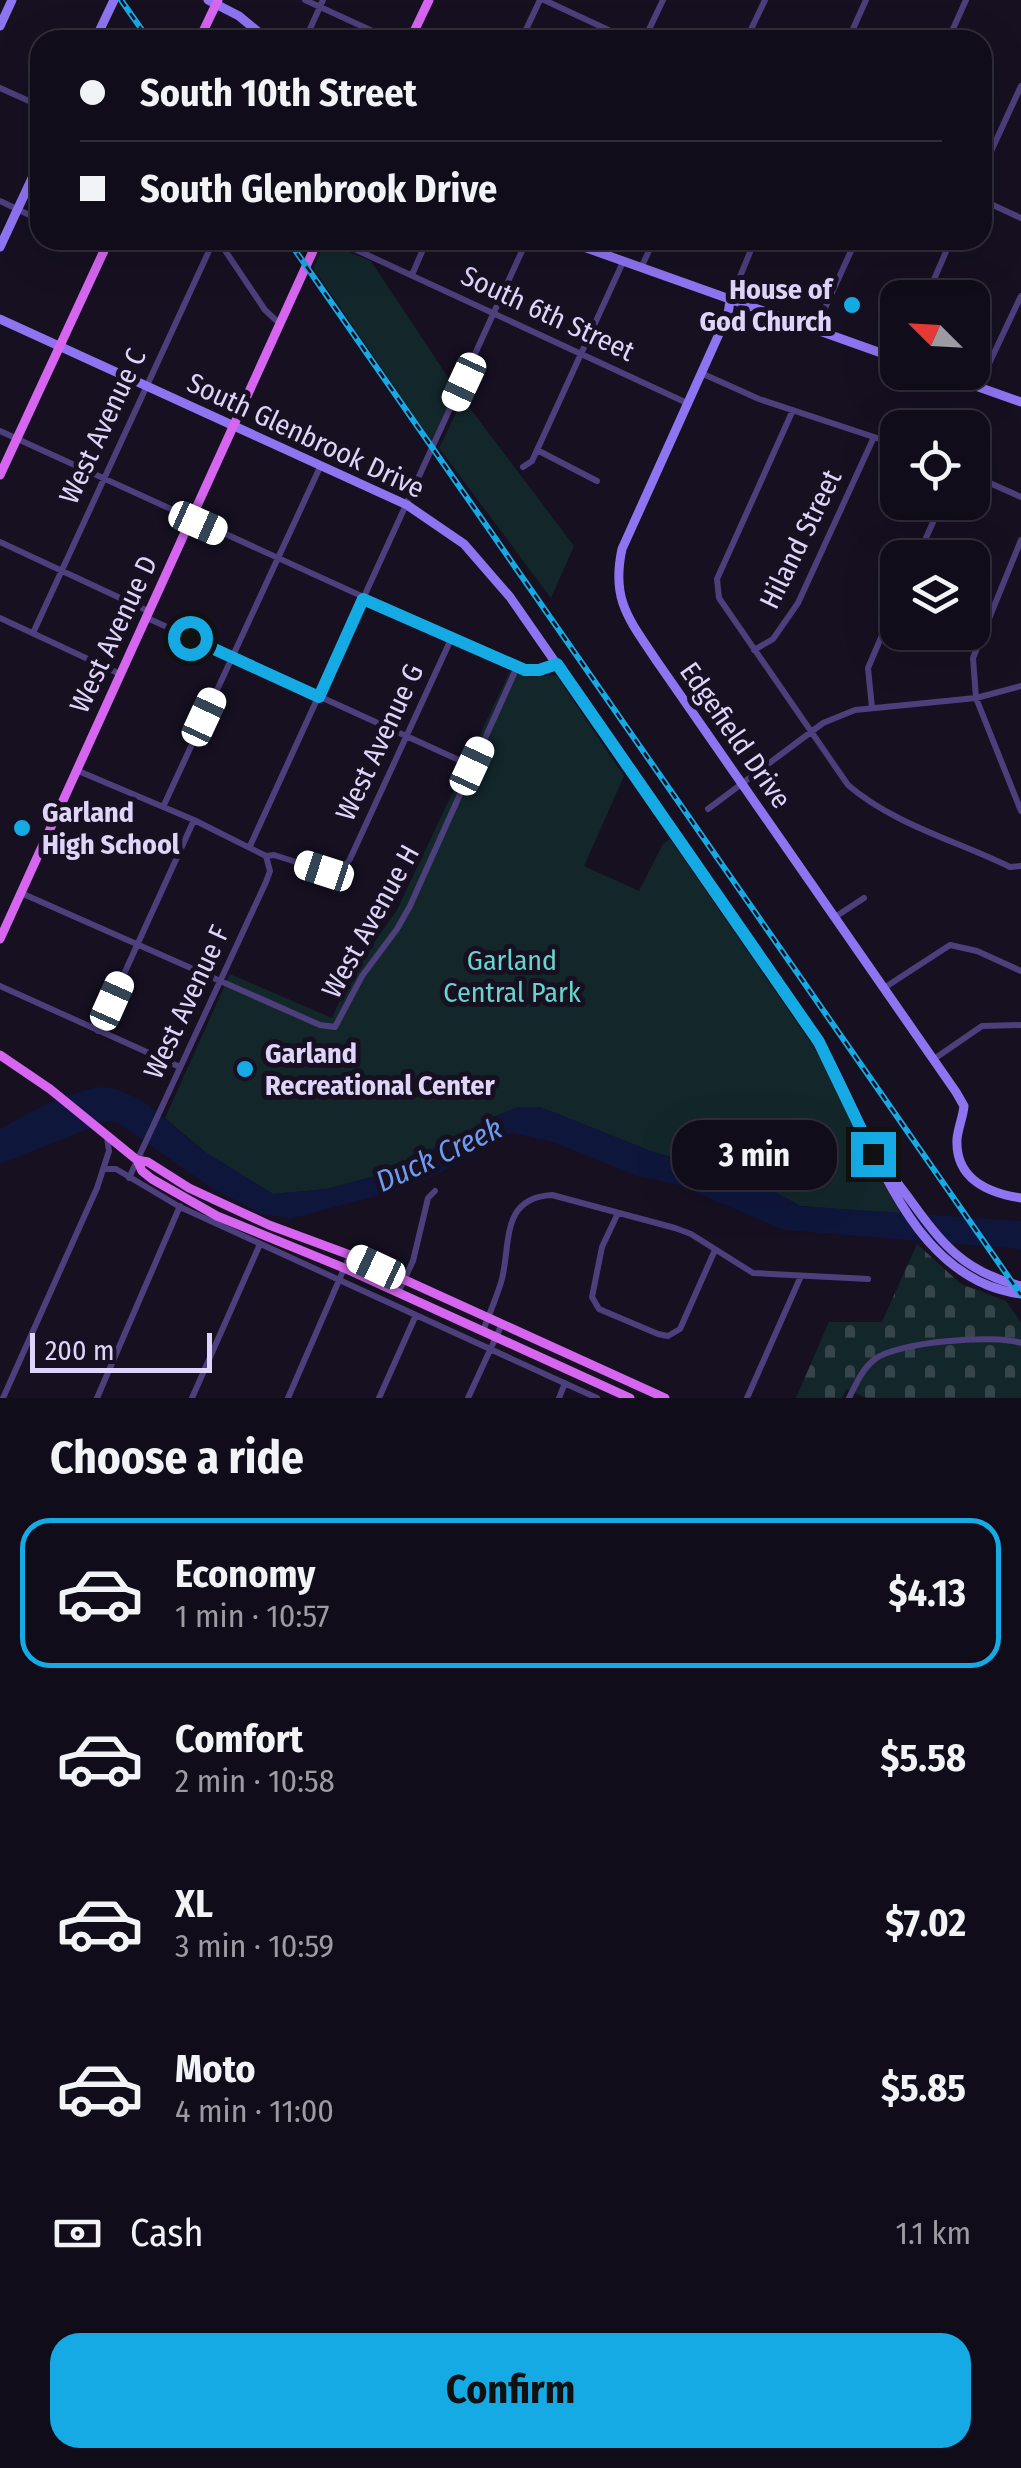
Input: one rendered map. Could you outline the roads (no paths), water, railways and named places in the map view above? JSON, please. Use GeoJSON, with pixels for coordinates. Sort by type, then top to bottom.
{"type":"FeatureCollection","features":[{"type":"Feature","properties":{"kind":"main road"},"geometry":{"type":"LineString","coordinates":[[415,30],[429,0]]}},
{"type":"Feature","properties":{"kind":"main road"},"geometry":{"type":"LineString","coordinates":[[204,30],[214,1]]}},
{"type":"Feature","properties":{"kind":"main road"},"geometry":{"type":"LineString","coordinates":[[0,475],[104,250]]}},
{"type":"Feature","properties":{"kind":"main road","name":"West Avenue D"},"geometry":{"type":"LineString","coordinates":[[0,939],[313,250]]}},
{"type":"Feature","properties":{"kind":"main road"},"geometry":{"type":"LineString","coordinates":[[0,1056],[103,1131],[142,1171],[182,1203],[344,1268],[630,1398]]}},
{"type":"Feature","properties":{"kind":"main road"},"geometry":{"type":"LineString","coordinates":[[136,1163],[148,1162],[188,1188],[350,1255],[649,1395],[665,1398]]}},
{"type":"Feature","properties":{"kind":"street"},"geometry":{"type":"LineString","coordinates":[[0,26],[12,0]]}},
{"type":"Feature","properties":{"kind":"street"},"geometry":{"type":"LineString","coordinates":[[100,30],[114,0]]}},
{"type":"Feature","properties":{"kind":"street"},"geometry":{"type":"LineString","coordinates":[[305,0],[321,3],[373,30]]}},
{"type":"Feature","properties":{"kind":"street"},"geometry":{"type":"LineString","coordinates":[[526,30],[542,0],[608,30]]}},
{"type":"Feature","properties":{"kind":"street"},"geometry":{"type":"LineString","coordinates":[[649,30],[663,0]]}},
{"type":"Feature","properties":{"kind":"street"},"geometry":{"type":"LineString","coordinates":[[751,30],[765,0]]}},
{"type":"Feature","properties":{"kind":"street"},"geometry":{"type":"LineString","coordinates":[[852,30],[866,0]]}},
{"type":"Feature","properties":{"kind":"street"},"geometry":{"type":"LineString","coordinates":[[952,30],[966,0]]}},
{"type":"Feature","properties":{"kind":"street"},"geometry":{"type":"LineString","coordinates":[[214,1],[257,30]]}},
{"type":"Feature","properties":{"kind":"street"},"geometry":{"type":"LineString","coordinates":[[309,30],[321,3]]}},
{"type":"Feature","properties":{"kind":"street"},"geometry":{"type":"LineString","coordinates":[[992,152],[1018,102],[1021,86]]}},
{"type":"Feature","properties":{"kind":"street"},"geometry":{"type":"LineString","coordinates":[[0,88],[30,102]]}},
{"type":"Feature","properties":{"kind":"street"},"geometry":{"type":"LineString","coordinates":[[0,247],[30,183]]}},
{"type":"Feature","properties":{"kind":"street"},"geometry":{"type":"LineString","coordinates":[[0,201],[30,215]]}},
{"type":"Feature","properties":{"kind":"street"},"geometry":{"type":"LineString","coordinates":[[992,205],[1021,218]]}},
{"type":"Feature","properties":{"kind":"street","name":"West Avenue C"},"geometry":{"type":"LineString","coordinates":[[33,632],[211,250]]}},
{"type":"Feature","properties":{"kind":"street"},"geometry":{"type":"LineString","coordinates":[[223,250],[265,310],[280,324]]}},
{"type":"Feature","properties":{"kind":"street","name":"South 6th Street"},"geometry":{"type":"LineString","coordinates":[[357,250],[687,403]]}},
{"type":"Feature","properties":{"kind":"street"},"geometry":{"type":"LineString","coordinates":[[412,275],[423,250]]}},
{"type":"Feature","properties":{"kind":"street"},"geometry":{"type":"LineString","coordinates":[[250,846],[524,250]]}},
{"type":"Feature","properties":{"kind":"street"},"geometry":{"type":"LineString","coordinates":[[591,250],[880,352]]}},
{"type":"Feature","properties":{"kind":"street"},"geometry":{"type":"LineString","coordinates":[[641,268],[649,250]]}},
{"type":"Feature","properties":{"kind":"street","name":"Edgefield Drive"},"geometry":{"type":"LineString","coordinates":[[751,250],[733,289],[728,314],[622,549],[618,591],[624,612],[964,1106],[957,1136],[963,1170],[984,1189],[1021,1198]]}},
{"type":"Feature","properties":{"kind":"street"},"geometry":{"type":"LineString","coordinates":[[815,330],[851,250]]}},
{"type":"Feature","properties":{"kind":"street"},"geometry":{"type":"LineString","coordinates":[[934,280],[948,250]]}},
{"type":"Feature","properties":{"kind":"street"},"geometry":{"type":"LineString","coordinates":[[523,466],[532,462],[623,262]]}},
{"type":"Feature","properties":{"kind":"street"},"geometry":{"type":"LineString","coordinates":[[990,362],[1021,296]]}},
{"type":"Feature","properties":{"kind":"street","name":"South Glenbrook Drive"},"geometry":{"type":"LineString","coordinates":[[0,318],[407,505],[438,524],[475,555],[510,597],[819,1042],[873,1154],[944,1257],[976,1280],[1021,1294]]}},
{"type":"Feature","properties":{"kind":"street"},"geometry":{"type":"LineString","coordinates":[[701,373],[880,440]]}},
{"type":"Feature","properties":{"kind":"street"},"geometry":{"type":"LineString","coordinates":[[987,390],[1021,402]]}},
{"type":"Feature","properties":{"kind":"street"},"geometry":{"type":"LineString","coordinates":[[793,410],[717,579],[720,598],[848,785],[866,800],[1010,867],[1021,866]]}},
{"type":"Feature","properties":{"kind":"street"},"geometry":{"type":"LineString","coordinates":[[0,431],[363,599],[518,666],[539,670],[557,664]]}},
{"type":"Feature","properties":{"kind":"street","name":"Hiland Street"},"geometry":{"type":"LineString","coordinates":[[754,650],[774,639],[798,603],[874,438]]}},
{"type":"Feature","properties":{"kind":"street"},"geometry":{"type":"LineString","coordinates":[[537,450],[597,481]]}},
{"type":"Feature","properties":{"kind":"street"},"geometry":{"type":"LineString","coordinates":[[163,808],[322,464]]}},
{"type":"Feature","properties":{"kind":"street"},"geometry":{"type":"LineString","coordinates":[[990,483],[1021,497]]}},
{"type":"Feature","properties":{"kind":"street"},"geometry":{"type":"LineString","coordinates":[[1021,540],[973,658],[976,698],[1021,812]]}},
{"type":"Feature","properties":{"kind":"street"},"geometry":{"type":"LineString","coordinates":[[0,542],[232,657],[472,766]]}},
{"type":"Feature","properties":{"kind":"street"},"geometry":{"type":"LineString","coordinates":[[0,618],[120,674]]}},
{"type":"Feature","properties":{"kind":"street","name":"West Avenue G"},"geometry":{"type":"LineString","coordinates":[[266,856],[274,854],[334,874],[346,866],[452,636]]}},
{"type":"Feature","properties":{"kind":"street"},"geometry":{"type":"LineString","coordinates":[[872,708],[868,668],[880,640]]}},
{"type":"Feature","properties":{"kind":"street","name":"West Avenue H"},"geometry":{"type":"LineString","coordinates":[[220,981],[320,1026],[334,1026],[362,976],[410,906],[518,666]]}},
{"type":"Feature","properties":{"kind":"street"},"geometry":{"type":"LineString","coordinates":[[708,809],[840,714],[976,698],[1021,686]]}},
{"type":"Feature","properties":{"kind":"street"},"geometry":{"type":"LineString","coordinates":[[76,770],[194,820],[266,856]]}},
{"type":"Feature","properties":{"kind":"street"},"geometry":{"type":"LineString","coordinates":[[1010,780],[1021,777]]}},
{"type":"Feature","properties":{"kind":"street"},"geometry":{"type":"LineString","coordinates":[[98,1031],[194,820]]}},
{"type":"Feature","properties":{"kind":"street","name":"West Avenue F"},"geometry":{"type":"LineString","coordinates":[[129,1178],[266,882],[270,871],[266,856]]}},
{"type":"Feature","properties":{"kind":"street"},"geometry":{"type":"LineString","coordinates":[[21,893],[220,981]]}},
{"type":"Feature","properties":{"kind":"street"},"geometry":{"type":"LineString","coordinates":[[835,918],[864,898]]}},
{"type":"Feature","properties":{"kind":"street"},"geometry":{"type":"LineString","coordinates":[[884,988],[950,945],[976,950],[1021,971]]}},
{"type":"Feature","properties":{"kind":"street"},"geometry":{"type":"LineString","coordinates":[[0,986],[180,1068]]}},
{"type":"Feature","properties":{"kind":"street"},"geometry":{"type":"LineString","coordinates":[[934,1059],[982,1026],[1021,1025]]}},
{"type":"Feature","properties":{"kind":"street"},"geometry":{"type":"LineString","coordinates":[[3,1398],[103,1169],[109,1151],[103,1131]]}},
{"type":"Feature","properties":{"kind":"street"},"geometry":{"type":"LineString","coordinates":[[103,1169],[116,1169],[260,1244],[598,1398]]}},
{"type":"Feature","properties":{"kind":"street"},"geometry":{"type":"LineString","coordinates":[[98,1398],[188,1188]]}},
{"type":"Feature","properties":{"kind":"street"},"geometry":{"type":"LineString","coordinates":[[398,1293],[413,1261],[428,1198],[435,1191]]}},
{"type":"Feature","properties":{"kind":"street","name":"South Glenbrook Drive"},"geometry":{"type":"LineString","coordinates":[[899,1192],[956,1257],[985,1274],[1021,1286]]}},
{"type":"Feature","properties":{"kind":"street"},"geometry":{"type":"LineString","coordinates":[[483,1331],[502,1276],[512,1218],[527,1200],[550,1195],[691,1234],[753,1272],[868,1280]]}},
{"type":"Feature","properties":{"kind":"street"},"geometry":{"type":"LineString","coordinates":[[618,1213],[602,1247],[592,1297],[599,1308],[658,1334],[668,1336],[680,1329],[715,1250]]}},
{"type":"Feature","properties":{"kind":"street"},"geometry":{"type":"LineString","coordinates":[[192,1398],[260,1244]]}},
{"type":"Feature","properties":{"kind":"street"},"geometry":{"type":"LineString","coordinates":[[288,1398],[350,1255]]}},
{"type":"Feature","properties":{"kind":"street"},"geometry":{"type":"LineString","coordinates":[[747,1398],[801,1276]]}},
{"type":"Feature","properties":{"kind":"street"},"geometry":{"type":"LineString","coordinates":[[379,1398],[416,1314]]}},
{"type":"Feature","properties":{"kind":"street"},"geometry":{"type":"LineString","coordinates":[[468,1398],[502,1324]]}},
{"type":"Feature","properties":{"kind":"street"},"geometry":{"type":"LineString","coordinates":[[849,1398],[867,1366],[890,1351],[998,1339],[1021,1343]]}},
{"type":"Feature","properties":{"kind":"street"},"geometry":{"type":"LineString","coordinates":[[558,1398],[565,1383]]}},
{"type":"Feature","properties":{"kind":"water","name":"Duck Creek"},"geometry":{"type":"Polygon","coordinates":[[[101,1087],[142,1100],[205,1152],[273,1194],[327,1189],[393,1171],[495,1116],[519,1107],[540,1107],[653,1152],[759,1183],[800,1206],[1021,1221],[1021,1249],[784,1230],[679,1185],[637,1176],[553,1142],[512,1133],[402,1189],[290,1219],[262,1214],[213,1189],[118,1123],[108,1121],[0,1164],[0,1129],[61,1098],[101,1087]]]}},
{"type":"Feature","properties":{"kind":"railway"},"geometry":{"type":"LineString","coordinates":[[121,0],[142,30]]}},
{"type":"Feature","properties":{"kind":"railway"},"geometry":{"type":"LineString","coordinates":[[295,250],[1021,1295]]}},
{"type":"Feature","properties":{"kind":"place","name":"House of God Church"},"geometry":{"type":"Point","coordinates":[852,305]}},
{"type":"Feature","properties":{"kind":"place","name":"Garland High School"},"geometry":{"type":"Point","coordinates":[22,828]}},
{"type":"Feature","properties":{"kind":"place","name":"Garland Recreational Center"},"geometry":{"type":"Point","coordinates":[245,1069]}},
{"type":"Feature","properties":{"kind":"park label","name":"Garland Central Park"},"geometry":{"type":"Point","coordinates":[512,976]}}]}
